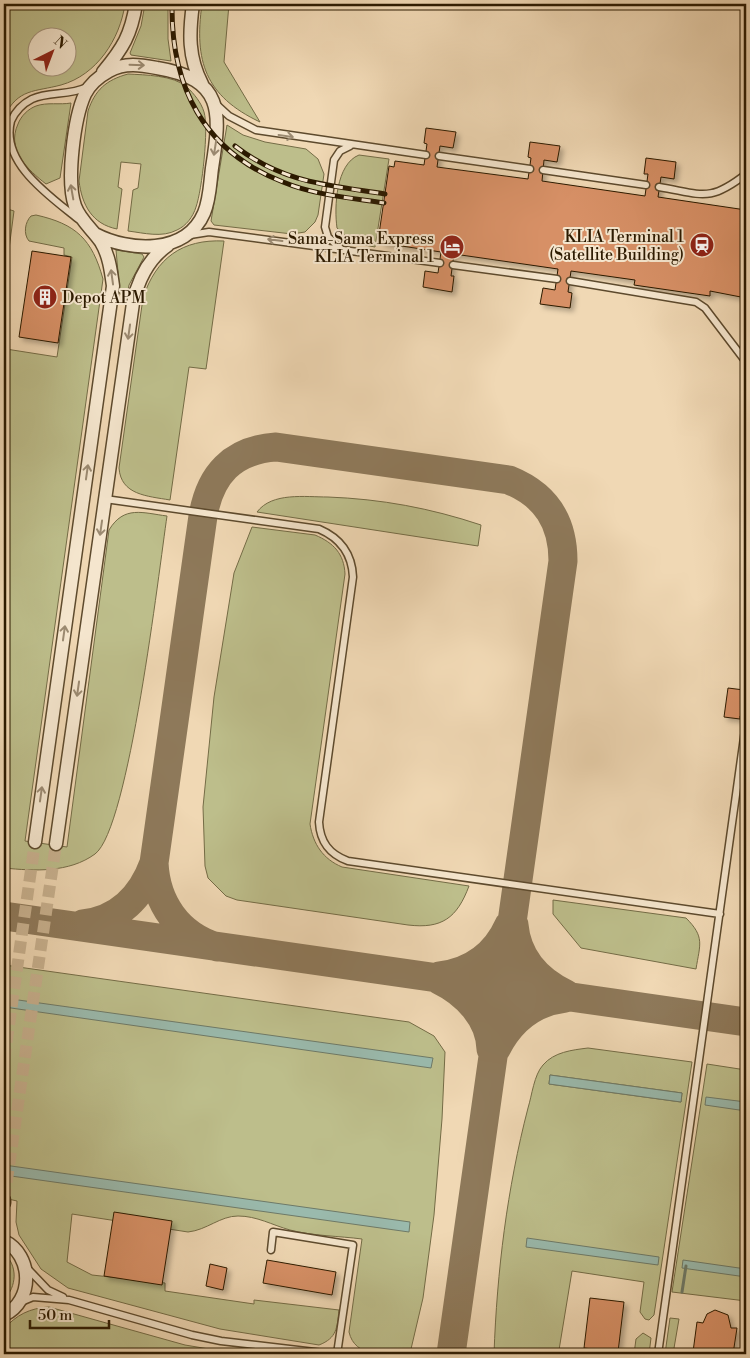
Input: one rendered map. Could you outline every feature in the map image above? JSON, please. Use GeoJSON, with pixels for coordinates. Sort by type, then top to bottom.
{"type":"FeatureCollection","features":[{"type":"Feature","properties":{"kind":"street"},"geometry":{"type":"LineString","coordinates":[[34,842],[113,286],[111,268],[102,244],[76,208],[72,197],[70,173],[78,118],[86,93],[123,48],[129,37],[136,4]]}},
{"type":"Feature","properties":{"kind":"street"},"geometry":{"type":"LineString","coordinates":[[56,844],[135,292],[148,264],[170,244],[182,238],[196,227],[207,204],[219,127],[217,110],[213,100],[204,88],[191,55],[189,41],[193,4]]}},
{"type":"Feature","properties":{"kind":"street"},"geometry":{"type":"LineString","coordinates":[[95,81],[118,67],[138,64],[182,73],[204,88]]}},
{"type":"Feature","properties":{"kind":"street"},"geometry":{"type":"LineString","coordinates":[[92,231],[111,241],[152,247],[170,244]]}},
{"type":"Feature","properties":{"kind":"street"},"geometry":{"type":"LineString","coordinates":[[4,1228],[20,1256],[26,1273],[26,1286],[22,1298],[7,1313]]}},
{"type":"Feature","properties":{"kind":"street"},"geometry":{"type":"LineString","coordinates":[[4,1241],[20,1256]]}},
{"type":"Feature","properties":{"kind":"lane"},"geometry":{"type":"LineString","coordinates":[[92,231],[20,171],[9,155],[6,139],[12,119],[27,102],[40,96],[72,93],[95,81]]}},
{"type":"Feature","properties":{"kind":"lane"},"geometry":{"type":"LineString","coordinates":[[213,100],[229,116],[256,130],[426,154]]}},
{"type":"Feature","properties":{"kind":"lane"},"geometry":{"type":"LineString","coordinates":[[341,248],[328,237],[325,226],[334,160],[342,149],[353,145]]}},
{"type":"Feature","properties":{"kind":"lane"},"geometry":{"type":"LineString","coordinates":[[439,156],[530,168]]}},
{"type":"Feature","properties":{"kind":"lane"},"geometry":{"type":"LineString","coordinates":[[543,170],[646,185]]}},
{"type":"Feature","properties":{"kind":"lane"},"geometry":{"type":"LineString","coordinates":[[659,187],[713,194],[728,188],[746,174]]}},
{"type":"Feature","properties":{"kind":"lane"},"geometry":{"type":"LineString","coordinates":[[182,238],[209,232],[341,248],[440,263]]}},
{"type":"Feature","properties":{"kind":"lane"},"geometry":{"type":"LineString","coordinates":[[453,265],[557,279]]}},
{"type":"Feature","properties":{"kind":"lane"},"geometry":{"type":"LineString","coordinates":[[570,281],[696,302],[708,312],[746,362]]}},
{"type":"Feature","properties":{"kind":"lane"},"geometry":{"type":"LineString","coordinates":[[105,499],[319,529],[334,537],[346,550],[353,566],[353,577],[319,822],[325,844],[339,858],[348,861],[720,914]]}},
{"type":"Feature","properties":{"kind":"lane"},"geometry":{"type":"LineString","coordinates":[[658,1354],[720,914],[744,766],[746,723]]}},
{"type":"Feature","properties":{"kind":"lane"},"geometry":{"type":"LineString","coordinates":[[270,1250],[273,1232],[353,1245],[337,1354]]}},
{"type":"Feature","properties":{"kind":"lane"},"geometry":{"type":"LineString","coordinates":[[20,1256],[31,1273],[48,1290],[69,1300],[192,1335],[221,1341],[332,1354]]}},
{"type":"Feature","properties":{"kind":"lane"},"geometry":{"type":"LineString","coordinates":[[7,1313],[22,1300],[32,1297],[69,1300]]}},
{"type":"Feature","properties":{"kind":"green space"},"geometry":{"type":"Polygon","coordinates":[[[4,4],[125,4],[118,30],[105,54],[96,64],[78,77],[78,28],[28,28],[28,78],[77,78],[61,85],[21,96],[9,108],[4,117],[4,4]]]}},
{"type":"Feature","properties":{"kind":"green space"},"geometry":{"type":"Polygon","coordinates":[[[145,4],[168,4],[168,39],[171,61],[131,55],[130,53],[141,26],[145,4]]]}},
{"type":"Feature","properties":{"kind":"green space"},"geometry":{"type":"Polygon","coordinates":[[[202,4],[229,4],[224,62],[260,122],[241,112],[227,101],[215,88],[207,75],[202,60],[200,43],[202,4]]]}},
{"type":"Feature","properties":{"kind":"green space"},"geometry":{"type":"Polygon","coordinates":[[[128,74],[159,76],[181,83],[195,95],[204,112],[205,145],[195,211],[189,221],[183,226],[165,234],[128,231],[133,190],[138,188],[141,164],[121,162],[118,187],[122,189],[117,229],[101,223],[95,218],[86,205],[80,190],[79,181],[88,111],[94,97],[102,87],[113,79],[128,74]]]}},
{"type":"Feature","properties":{"kind":"green space"},"geometry":{"type":"Polygon","coordinates":[[[71,103],[60,178],[46,184],[26,166],[21,158],[17,151],[15,133],[21,118],[33,107],[45,104],[71,103]]]}},
{"type":"Feature","properties":{"kind":"green space"},"geometry":{"type":"Polygon","coordinates":[[[227,125],[243,135],[265,142],[306,149],[318,159],[324,174],[318,215],[315,222],[305,232],[292,234],[214,225],[211,221],[227,125]]]}},
{"type":"Feature","properties":{"kind":"green space"},"geometry":{"type":"Polygon","coordinates":[[[359,155],[389,159],[375,247],[354,243],[337,228],[336,209],[341,177],[345,167],[359,155]]]}},
{"type":"Feature","properties":{"kind":"green space"},"geometry":{"type":"Polygon","coordinates":[[[4,208],[14,211],[4,287],[4,208]]]}},
{"type":"Feature","properties":{"kind":"green space"},"geometry":{"type":"Polygon","coordinates":[[[36,215],[62,223],[80,235],[94,253],[103,279],[25,841],[67,847],[109,530],[121,517],[135,512],[167,516],[141,696],[131,750],[108,835],[95,854],[74,865],[63,868],[27,870],[4,868],[4,339],[7,339],[6,349],[57,357],[72,257],[64,255],[64,248],[29,241],[25,232],[26,225],[31,216],[36,215]]]}},
{"type":"Feature","properties":{"kind":"green space"},"geometry":{"type":"Polygon","coordinates":[[[224,241],[206,369],[189,367],[170,500],[137,493],[125,484],[119,468],[143,298],[155,272],[173,254],[195,243],[224,241]]]}},
{"type":"Feature","properties":{"kind":"green space"},"geometry":{"type":"Polygon","coordinates":[[[116,250],[142,254],[144,257],[129,285],[127,295],[120,294],[116,250]]]}},
{"type":"Feature","properties":{"kind":"green space"},"geometry":{"type":"Polygon","coordinates":[[[299,496],[405,505],[481,525],[478,546],[257,512],[271,501],[280,498],[299,496]]]}},
{"type":"Feature","properties":{"kind":"green space"},"geometry":{"type":"Polygon","coordinates":[[[252,527],[315,535],[333,546],[343,561],[345,574],[310,824],[316,844],[329,860],[342,867],[469,886],[459,906],[447,919],[439,923],[420,926],[408,925],[237,900],[226,896],[208,878],[205,866],[203,807],[214,697],[234,573],[252,527]]]}},
{"type":"Feature","properties":{"kind":"green space"},"geometry":{"type":"Polygon","coordinates":[[[553,900],[686,918],[696,930],[700,941],[696,969],[581,948],[553,914],[553,900]]]}},
{"type":"Feature","properties":{"kind":"green space"},"geometry":{"type":"Polygon","coordinates":[[[4,965],[409,1022],[434,1036],[445,1052],[442,1119],[434,1215],[423,1298],[411,1349],[406,1354],[371,1353],[357,1346],[352,1340],[349,1332],[362,1239],[299,1232],[245,1216],[225,1218],[201,1229],[188,1232],[72,1214],[67,1262],[92,1275],[165,1283],[165,1291],[254,1304],[254,1300],[339,1310],[338,1322],[333,1336],[319,1345],[220,1329],[68,1288],[41,1269],[19,1235],[16,1222],[17,1201],[4,1198],[4,965]]]}},
{"type":"Feature","properties":{"kind":"green space"},"geometry":{"type":"Polygon","coordinates":[[[588,1048],[692,1062],[654,1315],[649,1320],[645,1319],[640,1312],[644,1282],[572,1271],[559,1350],[562,1354],[494,1354],[504,1230],[514,1169],[537,1074],[552,1057],[564,1052],[588,1048]],[[550,1075],[549,1084],[681,1102],[682,1093],[550,1075]]]}},
{"type":"Feature","properties":{"kind":"green space"},"geometry":{"type":"Polygon","coordinates":[[[707,1064],[746,1070],[746,1301],[672,1292],[707,1064]]]}},
{"type":"Feature","properties":{"kind":"green space"},"geometry":{"type":"Polygon","coordinates":[[[4,1253],[12,1264],[14,1276],[11,1289],[4,1300],[4,1253]]]}},
{"type":"Feature","properties":{"kind":"green space"},"geometry":{"type":"Polygon","coordinates":[[[49,1307],[185,1345],[239,1354],[4,1354],[4,1329],[19,1316],[36,1309],[49,1307]]]}},
{"type":"Feature","properties":{"kind":"green space"},"geometry":{"type":"Polygon","coordinates":[[[670,1318],[679,1319],[673,1354],[665,1354],[670,1318]]]}},
{"type":"Feature","properties":{"kind":"green space"},"geometry":{"type":"Polygon","coordinates":[[[643,1333],[651,1338],[649,1354],[634,1354],[636,1339],[643,1333]]]}},
{"type":"Feature","properties":{"kind":"shaded area"},"geometry":{"type":"Polygon","coordinates":[[[4,998],[433,1058],[431,1068],[4,1007],[4,998]]]}},
{"type":"Feature","properties":{"kind":"shaded area"},"geometry":{"type":"Polygon","coordinates":[[[550,1075],[682,1093],[681,1102],[549,1084],[550,1075]]]}},
{"type":"Feature","properties":{"kind":"shaded area"},"geometry":{"type":"Polygon","coordinates":[[[706,1097],[746,1102],[746,1111],[705,1105],[706,1097]]]}},
{"type":"Feature","properties":{"kind":"shaded area"},"geometry":{"type":"Polygon","coordinates":[[[4,1165],[410,1222],[409,1232],[4,1175],[4,1165]]]}},
{"type":"Feature","properties":{"kind":"shaded area"},"geometry":{"type":"Polygon","coordinates":[[[527,1238],[659,1257],[658,1265],[526,1247],[527,1238]]]}},
{"type":"Feature","properties":{"kind":"shaded area"},"geometry":{"type":"Polygon","coordinates":[[[683,1260],[746,1269],[746,1277],[682,1268],[683,1260]]]}},
{"type":"Feature","properties":{"kind":"building","name":"KLIA Terminal 1 (Satellite Building)"},"geometry":{"type":"Polygon","coordinates":[[[426,128],[456,132],[453,148],[440,146],[437,167],[528,179],[531,158],[528,157],[530,142],[560,146],[557,162],[544,160],[542,181],[645,196],[648,174],[644,174],[646,158],[676,162],[674,179],[661,177],[658,197],[746,210],[746,298],[710,291],[710,296],[634,285],[635,280],[571,271],[568,292],[572,293],[570,308],[540,304],[543,288],[555,290],[558,269],[454,254],[451,276],[454,276],[452,292],[423,287],[425,271],[438,273],[441,252],[382,243],[383,234],[379,234],[389,166],[394,167],[395,161],[424,165],[427,144],[424,143],[426,128]]]}},
{"type":"Feature","properties":{"kind":"building","name":"Depot APM"},"geometry":{"type":"Polygon","coordinates":[[[32,251],[71,257],[58,343],[19,337],[32,251]]]}},
{"type":"Feature","properties":{"kind":"building"},"geometry":{"type":"Polygon","coordinates":[[[746,571],[746,601],[741,600],[746,571]]]}},
{"type":"Feature","properties":{"kind":"building"},"geometry":{"type":"Polygon","coordinates":[[[728,688],[744,690],[742,703],[746,703],[746,717],[740,716],[740,719],[724,717],[728,688]]]}},
{"type":"Feature","properties":{"kind":"building"},"geometry":{"type":"Polygon","coordinates":[[[114,1212],[172,1221],[162,1285],[104,1276],[114,1212]]]}},
{"type":"Feature","properties":{"kind":"building"},"geometry":{"type":"Polygon","coordinates":[[[267,1260],[336,1272],[332,1295],[263,1283],[267,1260]]]}},
{"type":"Feature","properties":{"kind":"building"},"geometry":{"type":"Polygon","coordinates":[[[210,1264],[227,1268],[223,1290],[206,1286],[210,1264]]]}},
{"type":"Feature","properties":{"kind":"building"},"geometry":{"type":"Polygon","coordinates":[[[590,1298],[624,1302],[618,1352],[584,1348],[590,1298]]]}},
{"type":"Feature","properties":{"kind":"building"},"geometry":{"type":"Polygon","coordinates":[[[715,1310],[728,1315],[731,1328],[737,1328],[733,1354],[693,1352],[697,1322],[703,1323],[707,1314],[715,1310]]]}},
{"type":"Feature","properties":{"kind":"waterway"},"geometry":{"type":"LineString","coordinates":[[682,1292],[686,1266]]}},
{"type":"Feature","properties":{"kind":"taxiway"},"geometry":{"type":"LineString","coordinates":[[217,947],[203,942],[180,926],[165,904],[159,891],[154,863],[203,516],[206,501],[218,477],[235,459],[247,453],[276,447],[509,480],[522,486],[542,502],[556,522],[560,534],[563,561],[451,1354]]}},
{"type":"Feature","properties":{"kind":"taxiway"},"geometry":{"type":"LineString","coordinates":[[83,924],[96,922],[108,917],[128,904],[143,886],[154,863]]}},
{"type":"Feature","properties":{"kind":"taxiway"},"geometry":{"type":"LineString","coordinates":[[4,916],[746,1022]]}},
{"type":"Feature","properties":{"kind":"taxiway"},"geometry":{"type":"LineString","coordinates":[[440,976],[452,974],[482,960],[497,945],[509,925]]}},
{"type":"Feature","properties":{"kind":"taxiway"},"geometry":{"type":"LineString","coordinates":[[514,925],[519,948],[530,967],[546,982],[566,994]]}},
{"type":"Feature","properties":{"kind":"taxiway"},"geometry":{"type":"LineString","coordinates":[[439,980],[449,985],[475,1008],[486,1027],[491,1049]]}},
{"type":"Feature","properties":{"kind":"taxiway"},"geometry":{"type":"LineString","coordinates":[[496,1049],[508,1030],[524,1014],[553,1000],[565,998]]}},
{"type":"Feature","properties":{"kind":"tunnel"},"geometry":{"type":"LineString","coordinates":[[4,1060],[35,842]]}},
{"type":"Feature","properties":{"kind":"tunnel"},"geometry":{"type":"LineString","coordinates":[[4,1200],[56,844]]}},
{"type":"Feature","properties":{"kind":"railway"},"geometry":{"type":"LineString","coordinates":[[172,4],[173,34],[178,62],[186,88],[197,112],[212,134],[232,153],[255,169],[283,182],[307,190],[333,196],[384,203]]}},
{"type":"Feature","properties":{"kind":"railway"},"geometry":{"type":"LineString","coordinates":[[235,146],[271,168],[288,175],[325,185],[385,194]]}},
{"type":"Feature","properties":{"kind":"place","name":"KLIA Terminal 1 (Satellite Building)"},"geometry":{"type":"Point","coordinates":[702,245]}},
{"type":"Feature","properties":{"kind":"place","name":"Sama-Sama Express KLIA Terminal 1"},"geometry":{"type":"Point","coordinates":[452,247]}},
{"type":"Feature","properties":{"kind":"place","name":"Depot APM"},"geometry":{"type":"Point","coordinates":[45,297]}}]}
